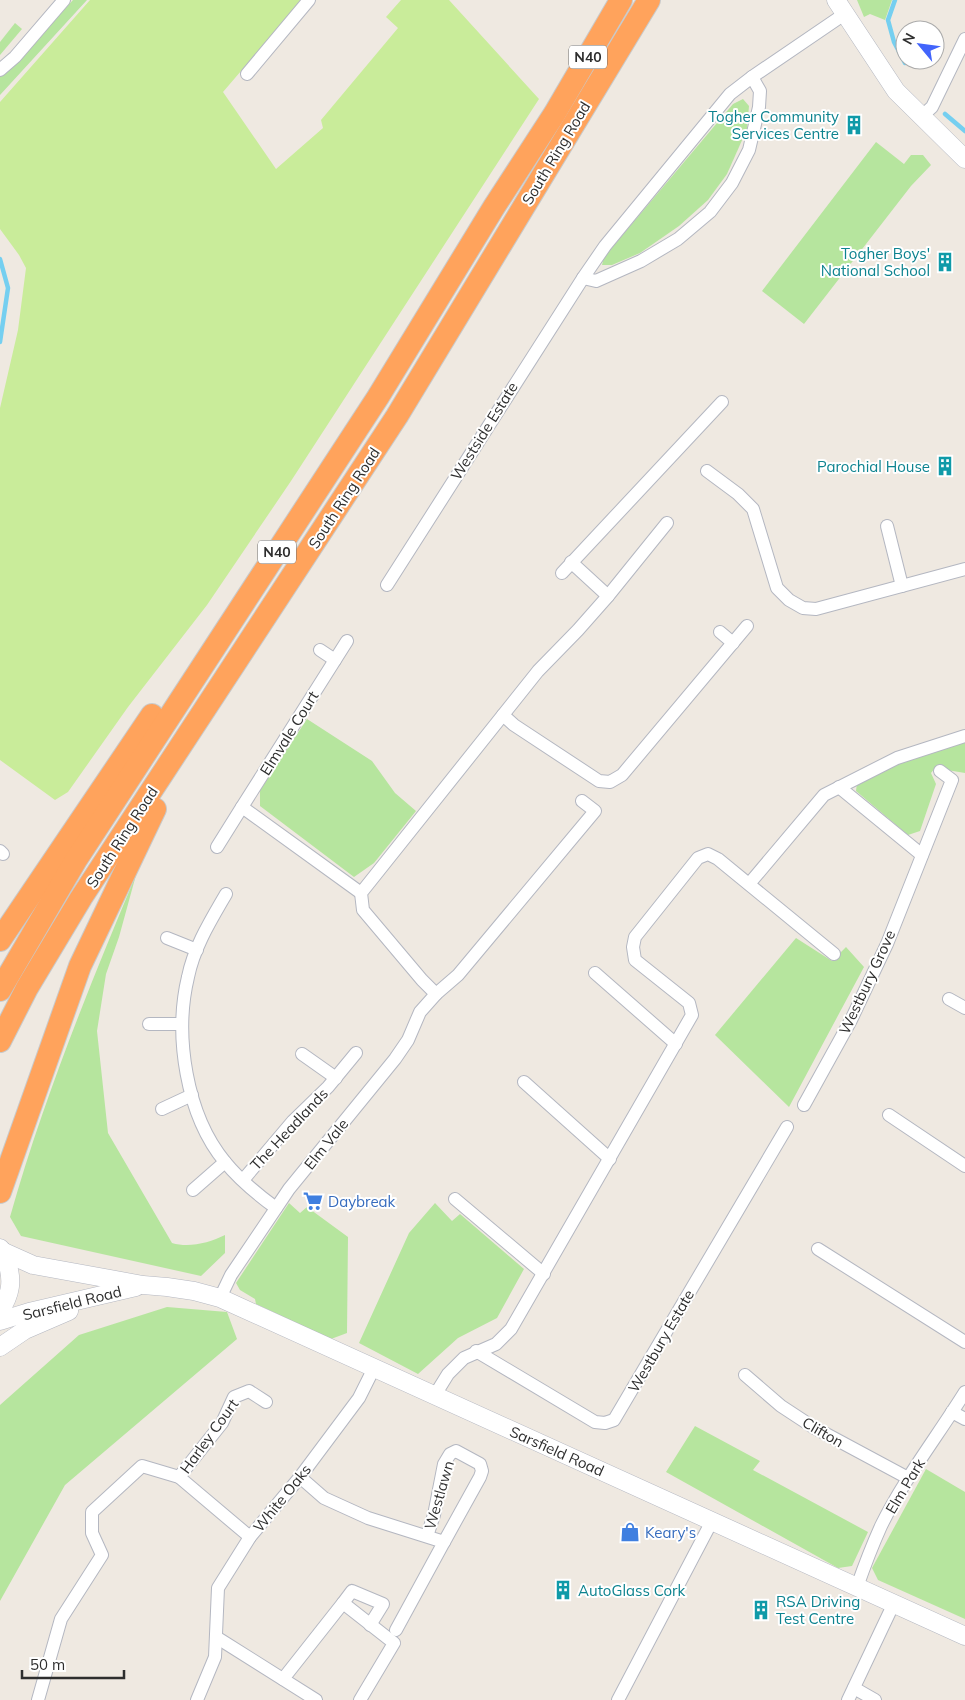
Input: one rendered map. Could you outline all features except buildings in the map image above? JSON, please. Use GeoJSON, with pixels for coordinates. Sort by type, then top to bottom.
{"type":"FeatureCollection","features":[{"type":"Feature","properties":{"kind":"highway","name":"South Ring Road"},"geometry":{"type":"LineString","coordinates":[[0,990],[76,860],[378,397],[494,207],[555,113],[621,0]]}},
{"type":"Feature","properties":{"kind":"highway","name":"South Ring Road"},"geometry":{"type":"LineString","coordinates":[[0,1042],[27,988],[82,898],[397,416],[649,0]]}},
{"type":"Feature","properties":{"kind":"highway"},"geometry":{"type":"LineString","coordinates":[[0,939],[283,524],[378,397]]}},
{"type":"Feature","properties":{"kind":"highway"},"geometry":{"type":"LineString","coordinates":[[0,1192],[80,966],[194,727]]}},
{"type":"Feature","properties":{"kind":"street"},"geometry":{"type":"LineString","coordinates":[[0,70],[15,57],[64,0]]}},
{"type":"Feature","properties":{"kind":"street"},"geometry":{"type":"LineString","coordinates":[[247,74],[309,0]]}},
{"type":"Feature","properties":{"kind":"street"},"geometry":{"type":"LineString","coordinates":[[841,7],[896,91],[965,159]]}},
{"type":"Feature","properties":{"kind":"street","name":"Westside Estate"},"geometry":{"type":"LineString","coordinates":[[388,585],[582,278],[605,246],[730,94],[841,7]]}},
{"type":"Feature","properties":{"kind":"street"},"geometry":{"type":"LineString","coordinates":[[921,117],[932,107],[965,39]]}},
{"type":"Feature","properties":{"kind":"street"},"geometry":{"type":"LineString","coordinates":[[582,278],[596,281],[641,261],[678,239],[710,212],[732,183],[749,150],[759,107],[760,92],[752,76]]}},
{"type":"Feature","properties":{"kind":"street"},"geometry":{"type":"LineString","coordinates":[[562,573],[722,402]]}},
{"type":"Feature","properties":{"kind":"street"},"geometry":{"type":"LineString","coordinates":[[707,471],[738,494],[753,509],[777,588],[789,600],[803,608],[816,609],[965,569]]}},
{"type":"Feature","properties":{"kind":"street"},"geometry":{"type":"LineString","coordinates":[[436,994],[363,910],[361,893],[538,672],[608,596],[667,523]]}},
{"type":"Feature","properties":{"kind":"street"},"geometry":{"type":"LineString","coordinates":[[887,526],[902,586]]}},
{"type":"Feature","properties":{"kind":"street"},"geometry":{"type":"LineString","coordinates":[[571,562],[608,596]]}},
{"type":"Feature","properties":{"kind":"street"},"geometry":{"type":"LineString","coordinates":[[503,715],[514,725],[599,781],[610,782],[622,775],[747,626]]}},
{"type":"Feature","properties":{"kind":"street"},"geometry":{"type":"LineString","coordinates":[[720,632],[733,643]]}},
{"type":"Feature","properties":{"kind":"street","name":"Elmvale Court"},"geometry":{"type":"LineString","coordinates":[[217,847],[347,641]]}},
{"type":"Feature","properties":{"kind":"street"},"geometry":{"type":"LineString","coordinates":[[320,650],[335,660]]}},
{"type":"Feature","properties":{"kind":"street"},"geometry":{"type":"LineString","coordinates":[[749,884],[824,795],[897,758],[965,736]]}},
{"type":"Feature","properties":{"kind":"street","name":"Westbury Grove"},"geometry":{"type":"LineString","coordinates":[[804,1105],[850,1020],[879,961],[952,780],[940,771]]}},
{"type":"Feature","properties":{"kind":"street"},"geometry":{"type":"LineString","coordinates":[[839,788],[922,855]]}},
{"type":"Feature","properties":{"kind":"street","name":"Elm Vale"},"geometry":{"type":"LineString","coordinates":[[220,1298],[231,1275],[276,1208],[395,1059],[408,1040],[420,1012],[436,994],[458,975],[595,811],[582,801]]}},
{"type":"Feature","properties":{"kind":"street"},"geometry":{"type":"LineString","coordinates":[[242,807],[361,893]]}},
{"type":"Feature","properties":{"kind":"street"},"geometry":{"type":"LineString","coordinates":[[436,1396],[448,1374],[464,1358],[496,1344],[511,1329],[692,1015],[689,1003],[634,960],[633,947],[635,937],[698,858],[708,854],[718,859],[834,954]]}},
{"type":"Feature","properties":{"kind":"street","name":"The Headlands"},"geometry":{"type":"LineString","coordinates":[[226,894],[197,950],[188,976],[181,1024],[182,1045],[198,1115],[225,1162],[276,1208]]}},
{"type":"Feature","properties":{"kind":"street"},"geometry":{"type":"LineString","coordinates":[[167,938],[197,950]]}},
{"type":"Feature","properties":{"kind":"street"},"geometry":{"type":"LineString","coordinates":[[595,973],[676,1044]]}},
{"type":"Feature","properties":{"kind":"street"},"geometry":{"type":"LineString","coordinates":[[949,999],[965,1008]]}},
{"type":"Feature","properties":{"kind":"street"},"geometry":{"type":"LineString","coordinates":[[149,1024],[181,1024]]}},
{"type":"Feature","properties":{"kind":"street","name":"The Headlands"},"geometry":{"type":"LineString","coordinates":[[243,1180],[293,1121],[336,1078],[356,1052]]}},
{"type":"Feature","properties":{"kind":"street","name":"The Headlands"},"geometry":{"type":"LineString","coordinates":[[302,1054],[336,1078]]}},
{"type":"Feature","properties":{"kind":"street"},"geometry":{"type":"LineString","coordinates":[[524,1082],[610,1159]]}},
{"type":"Feature","properties":{"kind":"street"},"geometry":{"type":"LineString","coordinates":[[162,1109],[192,1095]]}},
{"type":"Feature","properties":{"kind":"street"},"geometry":{"type":"LineString","coordinates":[[889,1115],[965,1166]]}},
{"type":"Feature","properties":{"kind":"street","name":"Westbury Estate"},"geometry":{"type":"LineString","coordinates":[[476,1352],[595,1422],[605,1423],[614,1420],[787,1127]]}},
{"type":"Feature","properties":{"kind":"street","name":"The Headlands"},"geometry":{"type":"LineString","coordinates":[[193,1190],[225,1162]]}},
{"type":"Feature","properties":{"kind":"street"},"geometry":{"type":"LineString","coordinates":[[455,1199],[544,1274]]}},
{"type":"Feature","properties":{"kind":"street"},"geometry":{"type":"LineString","coordinates":[[818,1249],[965,1342]]}},
{"type":"Feature","properties":{"kind":"street"},"geometry":{"type":"LineString","coordinates":[[0,1311],[8,1299],[12,1276],[2,1250]]}},
{"type":"Feature","properties":{"kind":"street","name":"Sarsfield Road"},"geometry":{"type":"LineString","coordinates":[[2,1250],[33,1265],[143,1285],[185,1289],[220,1298],[965,1636]]}},
{"type":"Feature","properties":{"kind":"street","name":"Sarsfield Road"},"geometry":{"type":"LineString","coordinates":[[0,1321],[29,1312],[143,1285]]}},
{"type":"Feature","properties":{"kind":"street"},"geometry":{"type":"LineString","coordinates":[[0,1347],[25,1330],[113,1292]]}},
{"type":"Feature","properties":{"kind":"street","name":"White Oaks"},"geometry":{"type":"LineString","coordinates":[[197,1700],[215,1658],[218,1588],[250,1537],[300,1477],[359,1398],[374,1368]]}},
{"type":"Feature","properties":{"kind":"street","name":"Clifton"},"geometry":{"type":"LineString","coordinates":[[745,1375],[781,1406],[812,1427],[908,1478]]}},
{"type":"Feature","properties":{"kind":"street","name":"Harley Court"},"geometry":{"type":"LineString","coordinates":[[179,1477],[222,1423],[234,1397],[249,1391],[266,1402]]}},
{"type":"Feature","properties":{"kind":"street","name":"Elm Park"},"geometry":{"type":"LineString","coordinates":[[856,1587],[881,1527],[908,1478],[965,1392]]}},
{"type":"Feature","properties":{"kind":"street"},"geometry":{"type":"LineString","coordinates":[[952,1412],[965,1420]]}},
{"type":"Feature","properties":{"kind":"street","name":"Westlawn"},"geometry":{"type":"LineString","coordinates":[[396,1630],[480,1477],[482,1471],[480,1464],[456,1451],[450,1454],[444,1464],[434,1515],[427,1536]]}},
{"type":"Feature","properties":{"kind":"street","name":"Harley Court"},"geometry":{"type":"LineString","coordinates":[[38,1700],[61,1620],[102,1555],[92,1532],[92,1512],[142,1466],[179,1477],[250,1537]]}},
{"type":"Feature","properties":{"kind":"street","name":"Westlawn"},"geometry":{"type":"LineString","coordinates":[[300,1477],[324,1498],[368,1518],[444,1542]]}},
{"type":"Feature","properties":{"kind":"street"},"geometry":{"type":"LineString","coordinates":[[618,1700],[712,1521]]}},
{"type":"Feature","properties":{"kind":"street"},"geometry":{"type":"LineString","coordinates":[[283,1679],[352,1591],[383,1604],[370,1625]]}},
{"type":"Feature","properties":{"kind":"street"},"geometry":{"type":"LineString","coordinates":[[343,1603],[394,1643],[360,1700]]}},
{"type":"Feature","properties":{"kind":"street"},"geometry":{"type":"LineString","coordinates":[[876,1700],[851,1694],[894,1603]]}},
{"type":"Feature","properties":{"kind":"street"},"geometry":{"type":"LineString","coordinates":[[216,1636],[316,1700]]}},
{"type":"Feature","properties":{"kind":"green space"},"geometry":{"type":"Polygon","coordinates":[[[73,0],[87,0],[0,95],[0,77],[73,0]]]}},
{"type":"Feature","properties":{"kind":"green space"},"geometry":{"type":"Polygon","coordinates":[[[90,0],[302,0],[223,92],[276,169],[323,128],[321,120],[398,28],[386,17],[401,0],[449,0],[539,99],[291,481],[207,605],[128,707],[68,792],[55,800],[0,760],[0,408],[18,330],[26,268],[0,229],[0,102],[90,0]]]}},
{"type":"Feature","properties":{"kind":"green space"},"geometry":{"type":"Polygon","coordinates":[[[857,0],[892,0],[885,20],[870,14],[864,17],[857,0]]]}},
{"type":"Feature","properties":{"kind":"green space"},"geometry":{"type":"Polygon","coordinates":[[[15,23],[22,29],[0,55],[0,42],[15,23]]]}},
{"type":"Feature","properties":{"kind":"green space"},"geometry":{"type":"Polygon","coordinates":[[[743,99],[749,106],[747,129],[727,174],[708,200],[679,226],[640,253],[612,265],[602,265],[604,257],[733,104],[743,99]]]}},
{"type":"Feature","properties":{"kind":"green space"},"geometry":{"type":"Polygon","coordinates":[[[876,142],[904,164],[911,155],[923,155],[931,165],[911,186],[804,324],[762,291],[876,142]]]}},
{"type":"Feature","properties":{"kind":"green space"},"geometry":{"type":"Polygon","coordinates":[[[307,719],[372,761],[395,793],[416,811],[374,863],[354,877],[260,806],[260,790],[307,719]]]}},
{"type":"Feature","properties":{"kind":"green space"},"geometry":{"type":"Polygon","coordinates":[[[965,742],[965,773],[935,768],[931,773],[936,784],[920,831],[908,835],[856,791],[857,783],[899,760],[965,742]]]}},
{"type":"Feature","properties":{"kind":"green space"},"geometry":{"type":"Polygon","coordinates":[[[136,875],[119,937],[106,974],[97,1031],[108,1133],[172,1243],[185,1245],[199,1244],[225,1235],[225,1253],[201,1276],[21,1236],[10,1217],[52,1087],[84,1002],[136,875]]]}},
{"type":"Feature","properties":{"kind":"green space"},"geometry":{"type":"Polygon","coordinates":[[[796,938],[832,961],[846,947],[864,967],[789,1107],[715,1035],[796,938]]]}},
{"type":"Feature","properties":{"kind":"green space"},"geometry":{"type":"Polygon","coordinates":[[[289,1203],[300,1213],[307,1207],[348,1237],[347,1333],[331,1339],[256,1304],[255,1299],[240,1290],[236,1283],[289,1203]]]}},
{"type":"Feature","properties":{"kind":"green space"},"geometry":{"type":"Polygon","coordinates":[[[435,1203],[452,1221],[460,1214],[524,1269],[497,1318],[458,1338],[418,1374],[359,1343],[409,1233],[435,1203]]]}},
{"type":"Feature","properties":{"kind":"green space"},"geometry":{"type":"Polygon","coordinates":[[[167,1307],[227,1312],[237,1339],[65,1485],[0,1601],[0,1405],[79,1335],[167,1307]]]}},
{"type":"Feature","properties":{"kind":"green space"},"geometry":{"type":"Polygon","coordinates":[[[695,1426],[760,1461],[753,1470],[868,1532],[852,1566],[838,1568],[666,1472],[695,1426]]]}},
{"type":"Feature","properties":{"kind":"green space"},"geometry":{"type":"Polygon","coordinates":[[[926,1469],[965,1492],[965,1619],[878,1580],[872,1568],[926,1469]]]}},
{"type":"Feature","properties":{"kind":"waterway"},"geometry":{"type":"LineString","coordinates":[[895,0],[888,20],[895,44]]}},
{"type":"Feature","properties":{"kind":"waterway"},"geometry":{"type":"LineString","coordinates":[[945,114],[965,131]]}},
{"type":"Feature","properties":{"kind":"waterway"},"geometry":{"type":"LineString","coordinates":[[0,259],[8,288],[0,342]]}},
{"type":"Feature","properties":{"kind":"place","name":"Togher Community Services Centre"},"geometry":{"type":"Point","coordinates":[854,125]}},
{"type":"Feature","properties":{"kind":"place","name":"Togher Boys' National School"},"geometry":{"type":"Point","coordinates":[945,262]}},
{"type":"Feature","properties":{"kind":"place","name":"Parochial House"},"geometry":{"type":"Point","coordinates":[945,466]}},
{"type":"Feature","properties":{"kind":"place","name":"Daybreak"},"geometry":{"type":"Point","coordinates":[313,1201]}},
{"type":"Feature","properties":{"kind":"place","name":"Keary's"},"geometry":{"type":"Point","coordinates":[630,1532]}},
{"type":"Feature","properties":{"kind":"place","name":"AutoGlass Cork"},"geometry":{"type":"Point","coordinates":[563,1590]}},
{"type":"Feature","properties":{"kind":"place","name":"RSA Driving Test Centre"},"geometry":{"type":"Point","coordinates":[761,1610]}}]}
